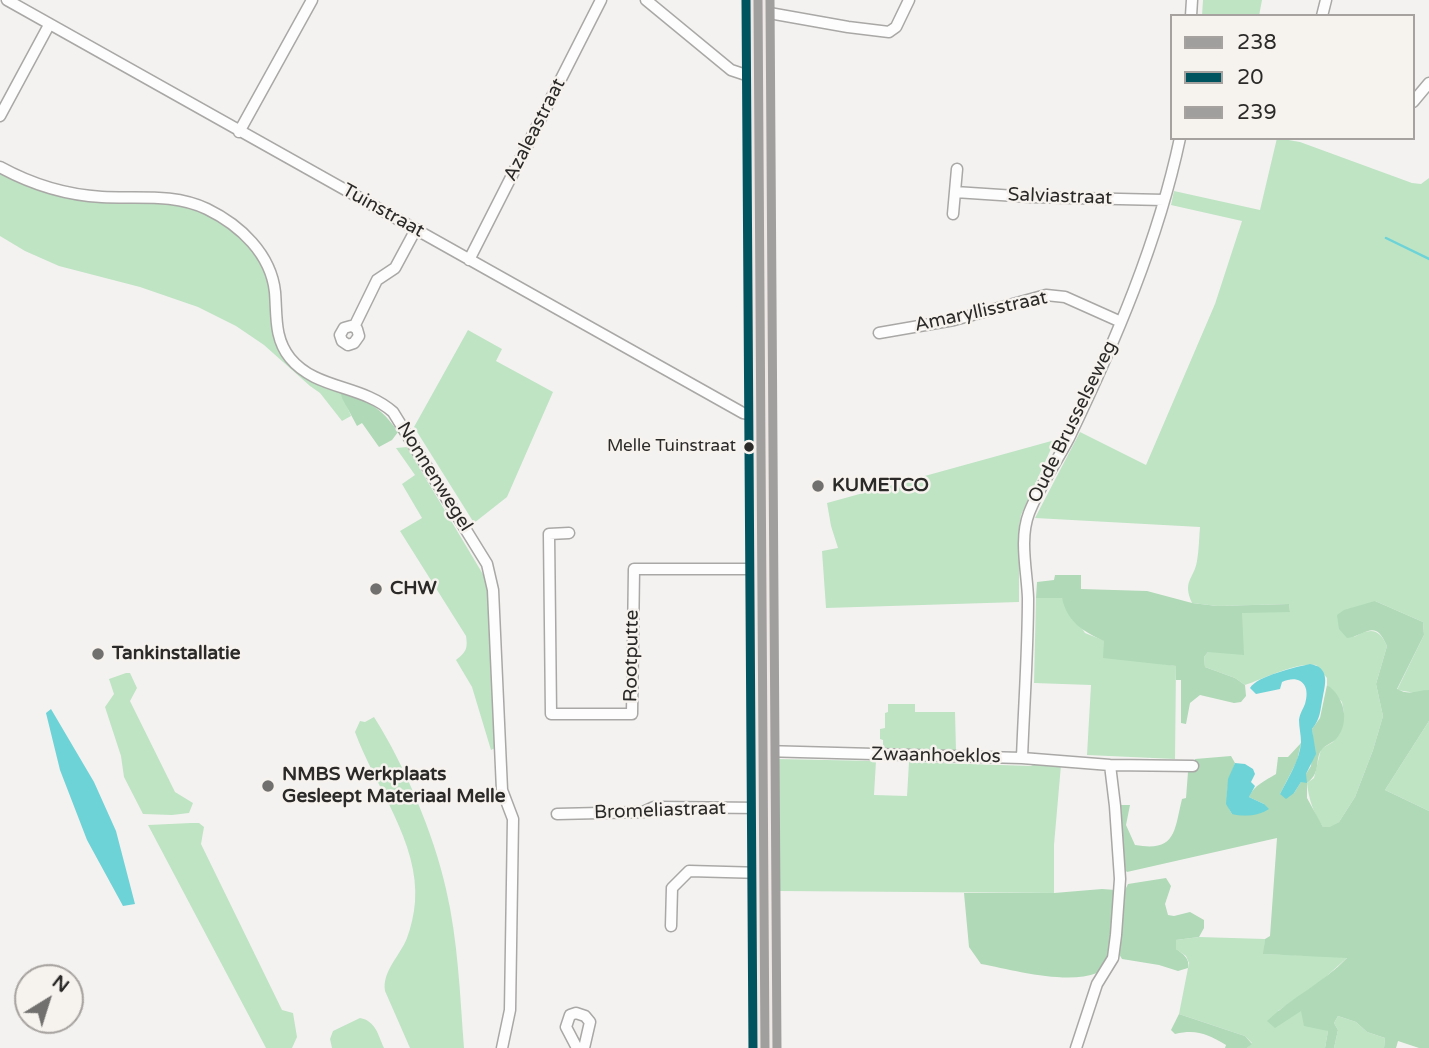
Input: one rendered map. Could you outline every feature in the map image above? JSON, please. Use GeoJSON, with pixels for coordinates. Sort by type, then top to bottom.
{"type":"FeatureCollection","features":[{"type":"Feature","properties":{"kind":"main road"},"geometry":{"type":"LineString","coordinates":[[758,6],[765,1048]]}},
{"type":"Feature","properties":{"kind":"street","name":"Tuinstraat"},"geometry":{"type":"LineString","coordinates":[[7,0],[743,413],[761,416]]}},
{"type":"Feature","properties":{"kind":"street"},"geometry":{"type":"LineString","coordinates":[[239,132],[312,0]]}},
{"type":"Feature","properties":{"kind":"street","name":"Azaleastraat"},"geometry":{"type":"LineString","coordinates":[[469,260],[601,0]]}},
{"type":"Feature","properties":{"kind":"street"},"geometry":{"type":"LineString","coordinates":[[646,0],[731,70],[758,79]]}},
{"type":"Feature","properties":{"kind":"street"},"geometry":{"type":"LineString","coordinates":[[758,6],[848,27],[889,32],[896,27],[909,0]]}},
{"type":"Feature","properties":{"kind":"street"},"geometry":{"type":"LineString","coordinates":[[0,116],[49,25]]}},
{"type":"Feature","properties":{"kind":"street"},"geometry":{"type":"LineString","coordinates":[[1415,100],[1429,83]]}},
{"type":"Feature","properties":{"kind":"street","name":"Oude Brusselseweg"},"geometry":{"type":"LineString","coordinates":[[1022,758],[1028,597],[1025,550],[1028,514],[1069,438],[1121,322],[1147,257],[1179,140]]}},
{"type":"Feature","properties":{"kind":"street","name":"Nonnenwegel"},"geometry":{"type":"LineString","coordinates":[[0,167],[43,185],[72,193],[181,200],[208,209],[246,236],[261,253],[271,271],[275,290],[277,332],[290,358],[309,374],[379,400],[393,412],[487,564],[493,590],[502,790],[513,819],[510,1010],[502,1048]]}},
{"type":"Feature","properties":{"kind":"street"},"geometry":{"type":"LineString","coordinates":[[953,214],[957,169]]}},
{"type":"Feature","properties":{"kind":"street","name":"Salviastraat"},"geometry":{"type":"LineString","coordinates":[[955,192],[1164,200]]}},
{"type":"Feature","properties":{"kind":"street"},"geometry":{"type":"LineString","coordinates":[[354,327],[377,280],[396,268],[416,229]]}},
{"type":"Feature","properties":{"kind":"street","name":"Amaryllisstraat"},"geometry":{"type":"LineString","coordinates":[[879,333],[954,320],[1046,295],[1065,297],[1121,322]]}},
{"type":"Feature","properties":{"kind":"street","name":"Rootputte"},"geometry":{"type":"LineString","coordinates":[[569,533],[549,534],[551,714],[632,714],[634,569],[762,569]]}},
{"type":"Feature","properties":{"kind":"street","name":"Zwaanhoeklos"},"geometry":{"type":"LineString","coordinates":[[763,751],[1193,766]]}},
{"type":"Feature","properties":{"kind":"street"},"geometry":{"type":"LineString","coordinates":[[1076,1048],[1097,984],[1113,958],[1116,935],[1120,878],[1110,765]]}},
{"type":"Feature","properties":{"kind":"street","name":"Bromeliastraat"},"geometry":{"type":"LineString","coordinates":[[557,814],[643,812],[653,807],[762,808]]}},
{"type":"Feature","properties":{"kind":"street"},"geometry":{"type":"LineString","coordinates":[[671,926],[672,888],[689,871],[763,873]]}},
{"type":"Feature","properties":{"kind":"street"},"geometry":{"type":"LineString","coordinates":[[577,1048],[566,1027],[570,1015],[576,1013],[585,1016],[590,1022],[584,1048]]}},
{"type":"Feature","properties":{"kind":"green space"},"geometry":{"type":"Polygon","coordinates":[[[1203,0],[1262,0],[1259,14],[1202,14],[1203,0]]]}},
{"type":"Feature","properties":{"kind":"green space"},"geometry":{"type":"Polygon","coordinates":[[[1277,140],[1300,142],[1412,183],[1421,184],[1429,178],[1429,690],[1416,693],[1397,690],[1424,635],[1423,622],[1375,601],[1354,637],[1373,631],[1381,636],[1387,646],[1376,684],[1383,716],[1355,797],[1339,822],[1330,828],[1323,827],[1317,816],[1307,783],[1314,778],[1321,749],[1333,742],[1344,713],[1342,702],[1327,685],[1327,678],[1316,665],[1308,665],[1290,668],[1245,685],[1235,678],[1205,667],[1204,657],[1208,652],[1220,652],[1241,612],[1290,612],[1289,604],[1217,606],[1192,603],[1188,585],[1196,567],[1200,527],[1035,518],[1080,432],[1146,465],[1215,304],[1242,221],[1171,205],[1174,191],[1260,210],[1277,140]]]}},
{"type":"Feature","properties":{"kind":"green space"},"geometry":{"type":"Polygon","coordinates":[[[0,172],[55,195],[87,202],[160,201],[179,204],[212,216],[245,241],[264,265],[283,355],[340,390],[351,416],[342,421],[320,393],[264,345],[236,326],[198,307],[140,287],[59,266],[0,236],[0,172]]]}},
{"type":"Feature","properties":{"kind":"green space"},"geometry":{"type":"Polygon","coordinates":[[[468,330],[502,349],[496,361],[553,392],[507,497],[474,523],[414,427],[468,330]]]}},
{"type":"Feature","properties":{"kind":"green space"},"geometry":{"type":"Polygon","coordinates":[[[340,390],[379,410],[398,432],[392,440],[379,447],[362,423],[357,426],[340,390]]]}},
{"type":"Feature","properties":{"kind":"green space"},"geometry":{"type":"Polygon","coordinates":[[[1055,440],[1021,515],[1019,602],[826,608],[822,551],[838,548],[827,503],[1055,440]]]}},
{"type":"Feature","properties":{"kind":"green space"},"geometry":{"type":"Polygon","coordinates":[[[407,447],[484,576],[488,593],[495,748],[491,750],[472,687],[456,660],[466,650],[466,636],[400,531],[422,518],[402,484],[415,475],[396,448],[407,447]]]}},
{"type":"Feature","properties":{"kind":"green space"},"geometry":{"type":"Polygon","coordinates":[[[1055,575],[1081,575],[1081,589],[1147,591],[1192,603],[1217,606],[1289,604],[1290,612],[1242,613],[1244,655],[1208,652],[1204,657],[1205,667],[1235,678],[1245,685],[1246,696],[1241,702],[1234,703],[1200,695],[1190,703],[1186,724],[1181,723],[1181,680],[1176,680],[1176,666],[1103,658],[1104,641],[1072,620],[1062,598],[1036,598],[1037,582],[1054,580],[1055,575]]]}},
{"type":"Feature","properties":{"kind":"green space"},"geometry":{"type":"Polygon","coordinates":[[[1036,598],[1062,598],[1085,633],[1163,664],[1176,666],[1175,759],[1087,755],[1091,685],[1034,683],[1036,598]]]}},
{"type":"Feature","properties":{"kind":"green space"},"geometry":{"type":"Polygon","coordinates":[[[1375,601],[1423,622],[1424,635],[1397,689],[1409,692],[1429,690],[1429,721],[1385,790],[1429,811],[1429,1048],[1419,1048],[1398,1041],[1396,1048],[1384,1048],[1385,1038],[1367,1032],[1356,1022],[1338,1016],[1334,1023],[1338,1030],[1334,1048],[1325,1048],[1328,1031],[1304,1026],[1301,1011],[1275,1028],[1267,1021],[1347,958],[1263,954],[1265,939],[1270,936],[1277,838],[1127,872],[1124,869],[1121,805],[1130,805],[1126,825],[1135,845],[1159,845],[1166,842],[1174,830],[1182,799],[1186,798],[1188,772],[1194,772],[1195,759],[1231,756],[1235,763],[1227,802],[1232,814],[1264,804],[1249,797],[1251,793],[1276,774],[1278,757],[1288,757],[1301,743],[1297,761],[1280,794],[1294,793],[1311,766],[1312,729],[1320,718],[1327,685],[1341,702],[1344,710],[1343,725],[1336,739],[1320,753],[1315,774],[1307,783],[1307,798],[1323,827],[1339,822],[1355,797],[1383,716],[1376,684],[1387,646],[1383,637],[1374,630],[1347,638],[1339,629],[1337,615],[1344,610],[1375,601]]]}},
{"type":"Feature","properties":{"kind":"green space"},"geometry":{"type":"Polygon","coordinates":[[[130,673],[137,688],[130,701],[175,792],[193,803],[189,813],[143,814],[124,777],[121,756],[105,707],[114,694],[109,679],[130,673]]]}},
{"type":"Feature","properties":{"kind":"green space"},"geometry":{"type":"Polygon","coordinates":[[[888,704],[915,704],[915,712],[955,712],[956,751],[883,749],[880,729],[885,728],[888,704]]]}},
{"type":"Feature","properties":{"kind":"green space"},"geometry":{"type":"Polygon","coordinates":[[[374,717],[417,800],[441,868],[456,948],[464,1048],[410,1048],[385,991],[386,977],[404,945],[411,925],[415,880],[403,836],[355,732],[360,721],[365,722],[374,717]]]}},
{"type":"Feature","properties":{"kind":"green space"},"geometry":{"type":"Polygon","coordinates":[[[1429,721],[1429,811],[1385,790],[1429,721]]]}},
{"type":"Feature","properties":{"kind":"green space"},"geometry":{"type":"Polygon","coordinates":[[[776,759],[876,761],[874,795],[907,796],[909,762],[1061,765],[1054,845],[1054,893],[778,891],[776,759]]]}},
{"type":"Feature","properties":{"kind":"green space"},"geometry":{"type":"Polygon","coordinates":[[[199,823],[204,827],[201,844],[282,1010],[293,1013],[297,1037],[292,1048],[266,1048],[148,825],[199,823]]]}},
{"type":"Feature","properties":{"kind":"green space"},"geometry":{"type":"Polygon","coordinates":[[[1166,878],[1171,886],[1165,904],[1168,915],[1190,912],[1204,920],[1204,928],[1199,937],[1176,940],[1176,949],[1188,962],[1188,968],[1178,971],[1122,959],[1119,954],[1121,914],[1128,884],[1166,878]]]}},
{"type":"Feature","properties":{"kind":"green space"},"geometry":{"type":"Polygon","coordinates":[[[1116,890],[1109,953],[1097,973],[1071,978],[1008,970],[981,964],[969,947],[964,893],[1054,893],[1116,890]]]}},
{"type":"Feature","properties":{"kind":"green space"},"geometry":{"type":"Polygon","coordinates":[[[1199,937],[1265,939],[1264,954],[1348,957],[1320,982],[1278,1011],[1301,1011],[1328,1031],[1325,1048],[1247,1048],[1252,1043],[1245,1036],[1179,1014],[1189,963],[1186,956],[1176,949],[1176,940],[1199,937]]]}},
{"type":"Feature","properties":{"kind":"green space"},"geometry":{"type":"Polygon","coordinates":[[[1179,1014],[1245,1036],[1252,1044],[1247,1048],[1225,1048],[1226,1045],[1202,1034],[1175,1034],[1171,1030],[1179,1014]]]}},
{"type":"Feature","properties":{"kind":"green space"},"geometry":{"type":"Polygon","coordinates":[[[1338,1016],[1356,1022],[1367,1032],[1385,1038],[1384,1048],[1334,1048],[1338,1030],[1334,1023],[1338,1016]]]}},
{"type":"Feature","properties":{"kind":"green space"},"geometry":{"type":"Polygon","coordinates":[[[360,1018],[373,1025],[384,1048],[332,1048],[330,1039],[333,1031],[360,1018]]]}},
{"type":"Feature","properties":{"kind":"water"},"geometry":{"type":"Polygon","coordinates":[[[1310,664],[1320,668],[1325,676],[1320,714],[1312,729],[1316,754],[1306,774],[1307,783],[1301,782],[1286,799],[1280,794],[1300,749],[1299,720],[1305,704],[1305,687],[1299,680],[1294,679],[1282,682],[1280,689],[1256,694],[1250,688],[1268,676],[1310,664]]]}},
{"type":"Feature","properties":{"kind":"water"},"geometry":{"type":"Polygon","coordinates":[[[51,709],[94,782],[116,831],[135,904],[123,906],[87,840],[60,770],[46,713],[51,709]]]}},
{"type":"Feature","properties":{"kind":"water"},"geometry":{"type":"Polygon","coordinates":[[[1235,763],[1245,764],[1253,769],[1255,774],[1251,782],[1255,786],[1249,797],[1269,809],[1251,815],[1232,814],[1226,804],[1228,779],[1235,763]]]}},
{"type":"Feature","properties":{"kind":"waterway"},"geometry":{"type":"LineString","coordinates":[[1386,238],[1429,259]]}},
{"type":"Feature","properties":{"kind":"transit line","name":"20"},"geometry":{"type":"LineString","coordinates":[[746,0],[753,1048]]}},
{"type":"Feature","properties":{"kind":"transit line","name":"238"},"geometry":{"type":"LineString","coordinates":[[758,0],[765,1048]]}},
{"type":"Feature","properties":{"kind":"transit line","name":"239"},"geometry":{"type":"LineString","coordinates":[[770,0],[777,1048]]}},
{"type":"Feature","properties":{"kind":"place","name":"Melle Tuinstraat"},"geometry":{"type":"Point","coordinates":[749,447]}},
{"type":"Feature","properties":{"kind":"place","name":"KUMETCO"},"geometry":{"type":"Point","coordinates":[818,486]}},
{"type":"Feature","properties":{"kind":"place","name":"CHW"},"geometry":{"type":"Point","coordinates":[376,589]}},
{"type":"Feature","properties":{"kind":"place","name":"Tankinstallatie"},"geometry":{"type":"Point","coordinates":[98,654]}},
{"type":"Feature","properties":{"kind":"place","name":"NMBS Werkplaats Gesleept Materiaal Melle"},"geometry":{"type":"Point","coordinates":[268,786]}}]}
